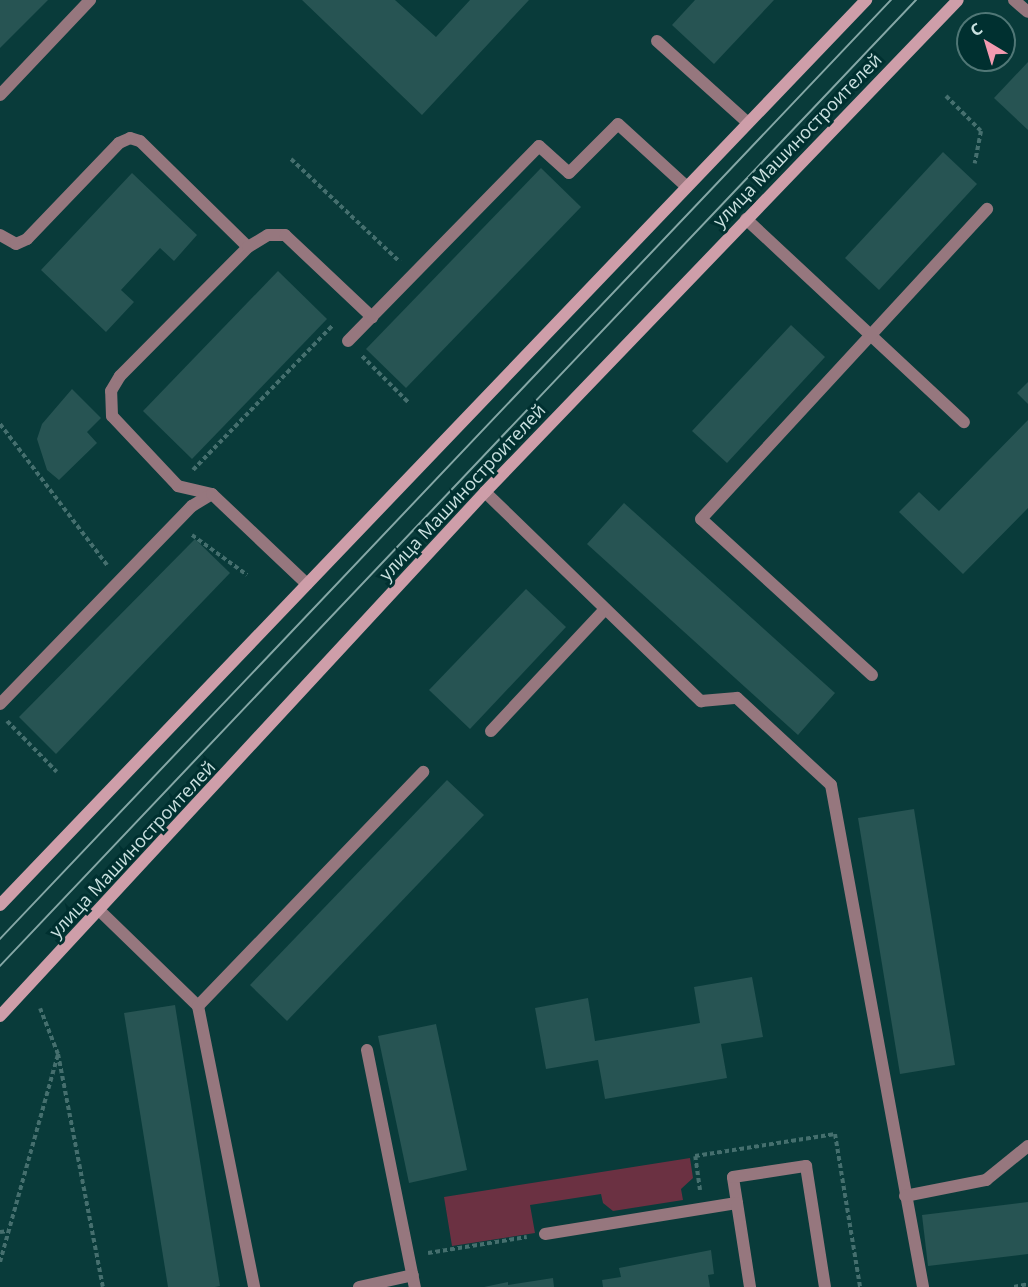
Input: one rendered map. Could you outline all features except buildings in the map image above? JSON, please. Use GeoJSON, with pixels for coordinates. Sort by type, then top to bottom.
{"type":"FeatureCollection","features":[{"type":"Feature","properties":{"kind":"main road"},"geometry":{"type":"LineString","coordinates":[[0,905],[866,0]]}},
{"type":"Feature","properties":{"kind":"main road","name":"улица Машиностроителей"},"geometry":{"type":"LineString","coordinates":[[0,1016],[101,912],[486,492],[958,0]]}},
{"type":"Feature","properties":{"kind":"lane"},"geometry":{"type":"LineString","coordinates":[[0,95],[90,0]]}},
{"type":"Feature","properties":{"kind":"lane"},"geometry":{"type":"LineString","coordinates":[[1014,0],[1028,11]]}},
{"type":"Feature","properties":{"kind":"lane"},"geometry":{"type":"LineString","coordinates":[[657,41],[748,123]]}},
{"type":"Feature","properties":{"kind":"lane"},"geometry":{"type":"LineString","coordinates":[[348,341],[539,146],[568,173],[618,124],[687,187]]}},
{"type":"Feature","properties":{"kind":"lane"},"geometry":{"type":"LineString","coordinates":[[0,235],[16,244],[27,239],[119,143],[130,138],[140,141],[248,247]]}},
{"type":"Feature","properties":{"kind":"lane"},"geometry":{"type":"LineString","coordinates":[[872,675],[700,519],[987,209]]}},
{"type":"Feature","properties":{"kind":"lane"},"geometry":{"type":"LineString","coordinates":[[746,219],[964,422]]}},
{"type":"Feature","properties":{"kind":"lane"},"geometry":{"type":"LineString","coordinates":[[307,584],[212,494],[178,486],[112,417],[111,391],[120,376],[248,247],[267,235],[285,236],[372,317]]}},
{"type":"Feature","properties":{"kind":"lane"},"geometry":{"type":"LineString","coordinates":[[486,492],[701,701],[737,698],[831,785],[923,1287]]}},
{"type":"Feature","properties":{"kind":"lane"},"geometry":{"type":"LineString","coordinates":[[0,704],[192,506],[212,494]]}},
{"type":"Feature","properties":{"kind":"lane"},"geometry":{"type":"LineString","coordinates":[[491,731],[605,609]]}},
{"type":"Feature","properties":{"kind":"lane"},"geometry":{"type":"LineString","coordinates":[[198,1006],[423,772]]}},
{"type":"Feature","properties":{"kind":"lane"},"geometry":{"type":"LineString","coordinates":[[101,912],[198,1006],[254,1287]]}},
{"type":"Feature","properties":{"kind":"lane"},"geometry":{"type":"LineString","coordinates":[[360,1287],[414,1281],[367,1050]]}},
{"type":"Feature","properties":{"kind":"lane"},"geometry":{"type":"LineString","coordinates":[[905,1196],[986,1180],[1028,1146]]}},
{"type":"Feature","properties":{"kind":"lane"},"geometry":{"type":"LineString","coordinates":[[750,1287],[733,1177],[806,1166],[825,1287]]}},
{"type":"Feature","properties":{"kind":"lane"},"geometry":{"type":"LineString","coordinates":[[545,1234],[737,1203]]}},
{"type":"Feature","properties":{"kind":"path"},"geometry":{"type":"LineString","coordinates":[[946,96],[981,131],[975,163]]}},
{"type":"Feature","properties":{"kind":"path"},"geometry":{"type":"LineString","coordinates":[[291,159],[413,274]]}},
{"type":"Feature","properties":{"kind":"path"},"geometry":{"type":"LineString","coordinates":[[178,486],[332,325],[408,402]]}},
{"type":"Feature","properties":{"kind":"path"},"geometry":{"type":"LineString","coordinates":[[0,424],[110,568],[119,562]]}},
{"type":"Feature","properties":{"kind":"path"},"geometry":{"type":"LineString","coordinates":[[176,523],[247,575]]}},
{"type":"Feature","properties":{"kind":"path"},"geometry":{"type":"LineString","coordinates":[[0,714],[57,772]]}},
{"type":"Feature","properties":{"kind":"path"},"geometry":{"type":"LineString","coordinates":[[40,1008],[58,1054],[103,1287]]}},
{"type":"Feature","properties":{"kind":"path"},"geometry":{"type":"LineString","coordinates":[[0,1262],[58,1054]]}},
{"type":"Feature","properties":{"kind":"path"},"geometry":{"type":"LineString","coordinates":[[0,1232],[9,1231]]}},
{"type":"Feature","properties":{"kind":"path"},"geometry":{"type":"LineString","coordinates":[[421,1254],[545,1234]]}},
{"type":"Feature","properties":{"kind":"path"},"geometry":{"type":"LineString","coordinates":[[1014,1287],[1028,1284]]}},
{"type":"Feature","properties":{"kind":"shaded area"},"geometry":{"type":"Polygon","coordinates":[[[690,1158],[693,1178],[681,1189],[683,1200],[613,1211],[603,1203],[601,1194],[530,1205],[535,1233],[452,1246],[444,1197],[690,1158]]]}},
{"type":"Feature","properties":{"kind":"tram line"},"geometry":{"type":"LineString","coordinates":[[0,939],[891,0]]}},
{"type":"Feature","properties":{"kind":"tram line"},"geometry":{"type":"LineString","coordinates":[[0,966],[916,0]]}}]}
